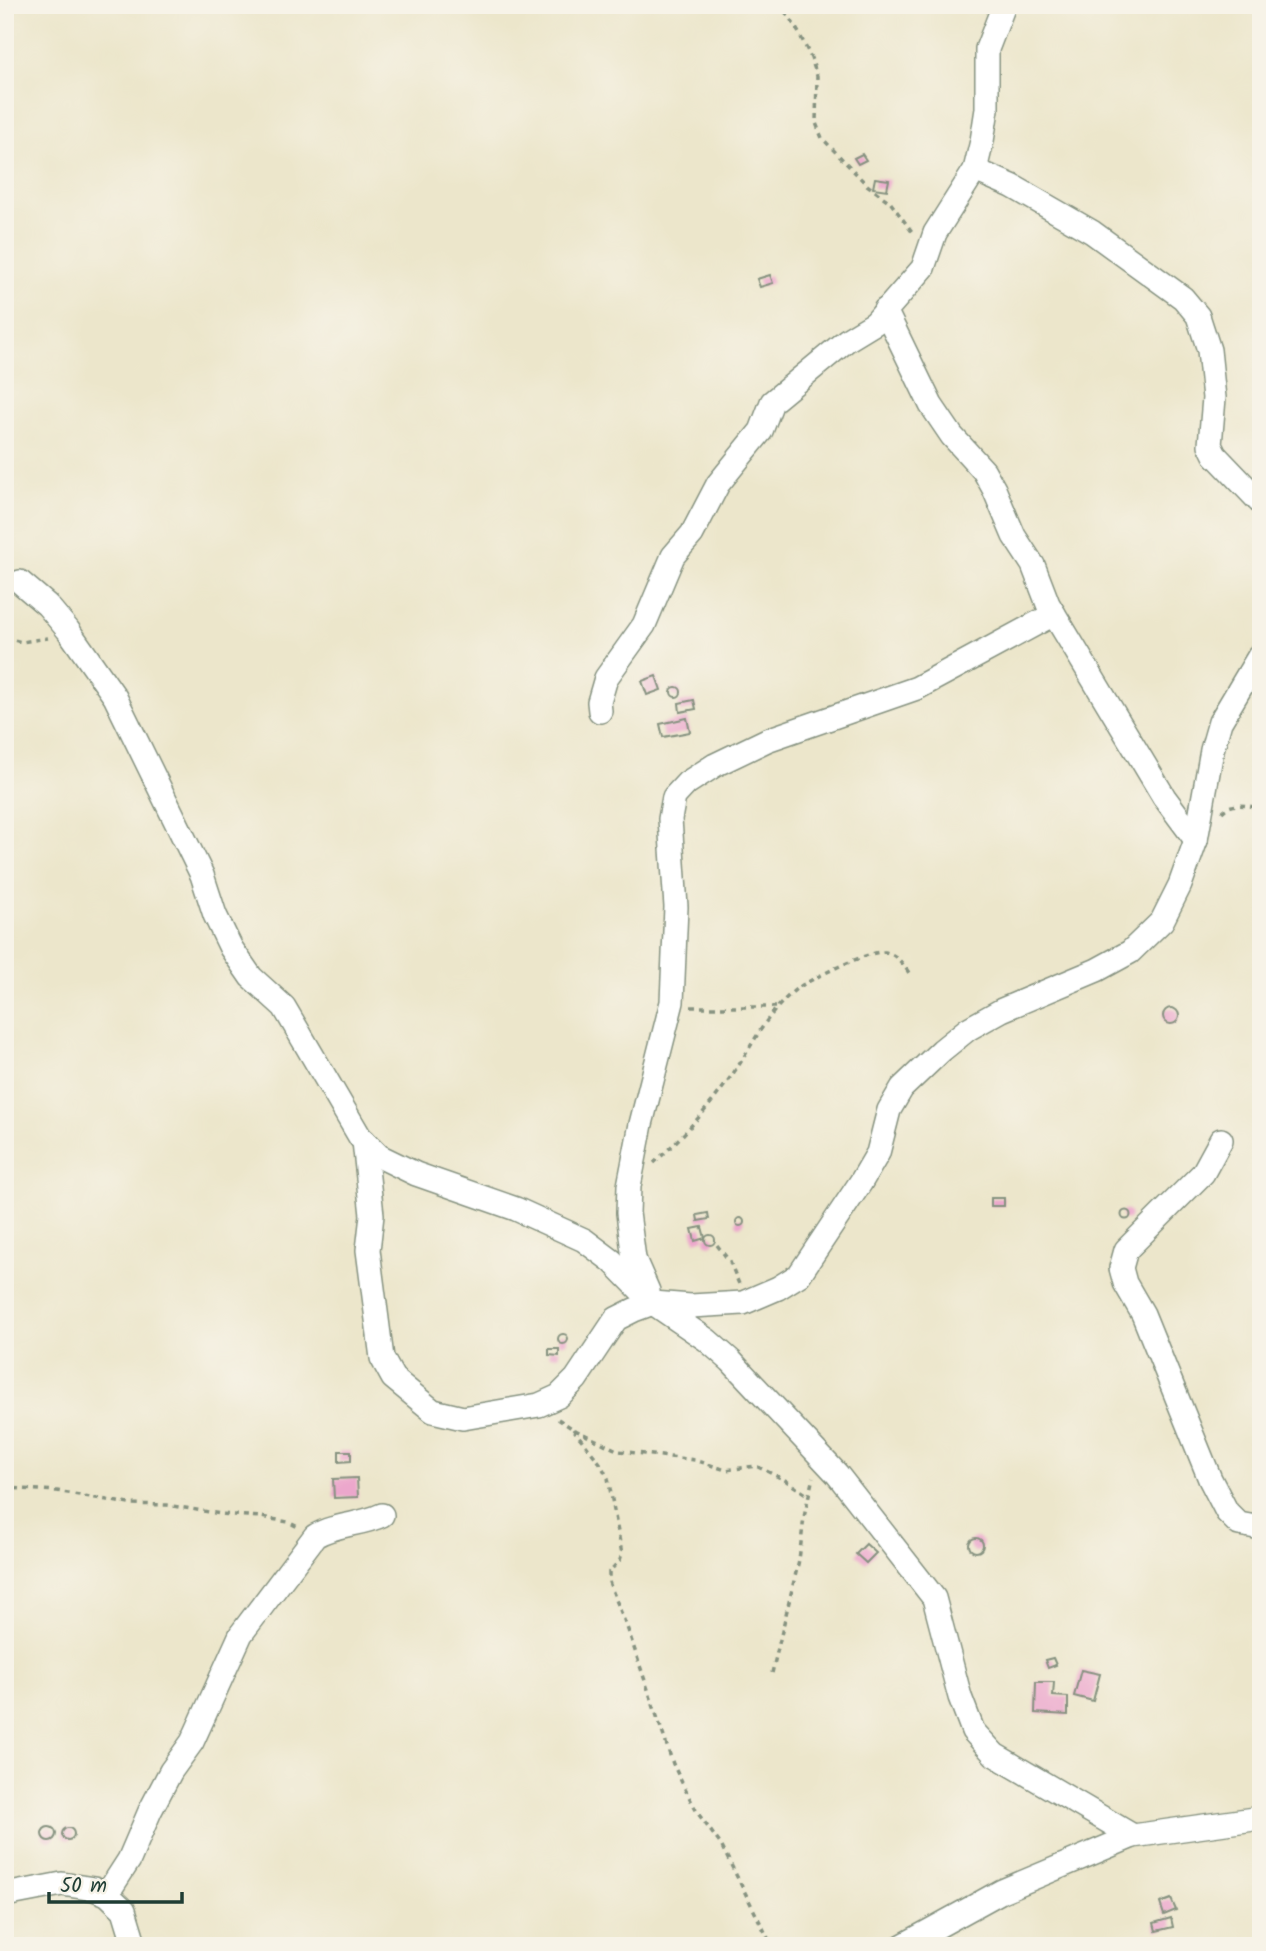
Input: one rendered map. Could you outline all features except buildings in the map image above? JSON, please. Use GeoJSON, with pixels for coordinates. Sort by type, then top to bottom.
{"type":"FeatureCollection","features":[{"type":"Feature","properties":{"kind":"street"},"geometry":{"type":"LineString","coordinates":[[600,711],[599,702],[606,678],[644,625],[673,556],[692,534],[718,484],[761,431],[772,402],[847,340],[875,323],[923,268],[935,233],[975,170],[987,109],[987,49],[1004,5]]}},
{"type":"Feature","properties":{"kind":"street"},"geometry":{"type":"LineString","coordinates":[[975,170],[1012,186],[1092,232],[1183,298],[1198,316],[1209,350],[1214,398],[1210,445],[1261,503]]}},
{"type":"Feature","properties":{"kind":"street"},"geometry":{"type":"LineString","coordinates":[[885,310],[931,405],[952,436],[984,471],[1054,614],[1164,797],[1196,840]]}},
{"type":"Feature","properties":{"kind":"street"},"geometry":{"type":"LineString","coordinates":[[20,582],[47,605],[72,635],[115,697],[202,875],[215,915],[231,948],[251,976],[284,1007],[339,1104],[364,1141],[379,1156],[416,1174],[516,1209],[584,1240],[612,1261],[653,1303],[690,1327],[731,1361],[855,1496],[934,1598],[960,1697],[973,1731],[995,1755],[1133,1836]]}},
{"type":"Feature","properties":{"kind":"street"},"geometry":{"type":"LineString","coordinates":[[653,1303],[634,1259],[628,1213],[629,1186],[641,1124],[672,1002],[676,906],[670,819],[674,797],[687,783],[715,765],[767,740],[917,688],[1054,614]]}},
{"type":"Feature","properties":{"kind":"street"},"geometry":{"type":"LineString","coordinates":[[364,1141],[372,1214],[369,1250],[382,1358],[393,1378],[433,1411],[463,1418],[539,1405],[559,1396],[576,1379],[616,1320],[634,1310],[653,1303],[691,1306],[743,1303],[778,1288],[799,1275],[878,1153],[889,1110],[902,1088],[968,1029],[1002,1010],[1097,970],[1130,952],[1162,921],[1180,885],[1196,840],[1212,750],[1220,722],[1261,653]]}},
{"type":"Feature","properties":{"kind":"street"},"geometry":{"type":"LineString","coordinates":[[1222,1140],[1203,1174],[1126,1250],[1121,1268],[1125,1283],[1143,1314],[1163,1361],[1189,1434],[1227,1512],[1239,1524],[1261,1528]]}},
{"type":"Feature","properties":{"kind":"street"},"geometry":{"type":"LineString","coordinates":[[107,1894],[129,1860],[171,1771],[192,1742],[241,1634],[315,1536],[323,1531],[382,1515]]}},
{"type":"Feature","properties":{"kind":"street"},"geometry":{"type":"LineString","coordinates":[[902,1946],[1003,1891],[1133,1836],[1261,1818]]}},
{"type":"Feature","properties":{"kind":"street"},"geometry":{"type":"LineString","coordinates":[[5,1895],[62,1884],[107,1894],[124,1910],[135,1946]]}},
{"type":"Feature","properties":{"kind":"path"},"geometry":{"type":"LineString","coordinates":[[778,5],[799,33],[817,76],[816,123],[822,138],[867,186],[890,202],[927,252]]}},
{"type":"Feature","properties":{"kind":"path"},"geometry":{"type":"LineString","coordinates":[[5,638],[22,642],[72,635]]}},
{"type":"Feature","properties":{"kind":"path"},"geometry":{"type":"LineString","coordinates":[[629,1186],[688,1130],[733,1074],[778,1007],[796,989],[823,974],[877,953],[892,954],[909,973]]}},
{"type":"Feature","properties":{"kind":"path"},"geometry":{"type":"LineString","coordinates":[[672,1002],[695,1008],[778,1007]]}},
{"type":"Feature","properties":{"kind":"path"},"geometry":{"type":"LineString","coordinates":[[717,1245],[736,1276],[743,1303]]}},
{"type":"Feature","properties":{"kind":"path"},"geometry":{"type":"LineString","coordinates":[[539,1405],[573,1429],[619,1451],[695,1460],[726,1470],[756,1466],[785,1480],[809,1496]]}},
{"type":"Feature","properties":{"kind":"path"},"geometry":{"type":"LineString","coordinates":[[573,1429],[600,1463],[608,1478],[622,1554],[609,1572],[609,1582],[637,1654],[673,1764],[697,1812],[722,1845],[772,1946]]}},
{"type":"Feature","properties":{"kind":"path"},"geometry":{"type":"LineString","coordinates":[[772,1673],[799,1560],[804,1517],[819,1455]]}},
{"type":"Feature","properties":{"kind":"path"},"geometry":{"type":"LineString","coordinates":[[5,1488],[82,1494],[129,1504],[167,1505],[261,1517],[288,1522],[315,1536]]}}]}
